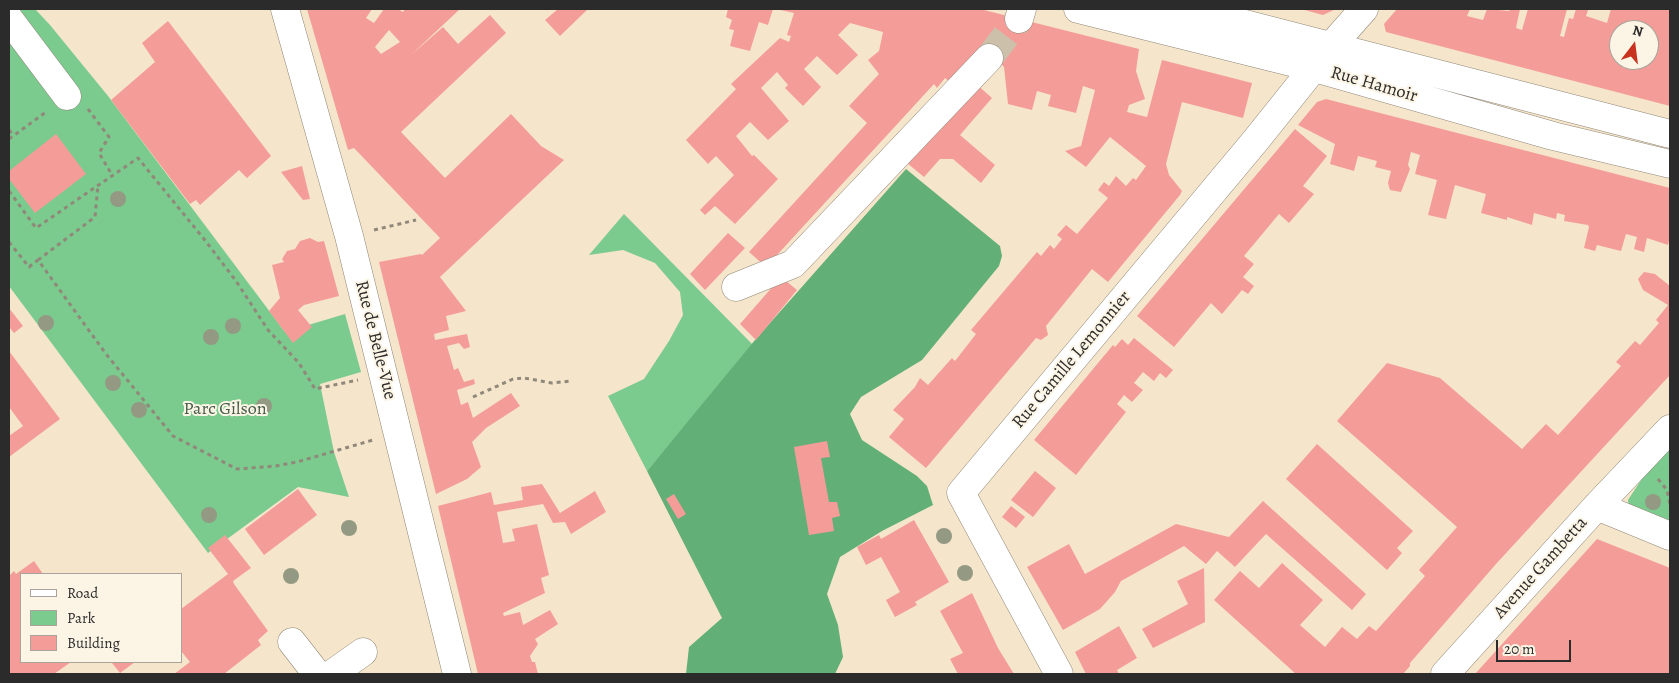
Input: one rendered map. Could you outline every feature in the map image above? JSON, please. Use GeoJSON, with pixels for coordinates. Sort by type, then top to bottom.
{"type":"FeatureCollection","features":[{"type":"Feature","properties":{"kind":"street","name":"Rue de Belle-Vue"},"geometry":{"type":"LineString","coordinates":[[285,9],[349,236],[457,674]]}},
{"type":"Feature","properties":{"kind":"street","name":"Rue Hamoir"},"geometry":{"type":"LineString","coordinates":[[1078,9],[1323,57],[1670,134]]}},
{"type":"Feature","properties":{"kind":"street","name":"Rue Hamoir"},"geometry":{"type":"LineString","coordinates":[[1136,9],[1670,147]]}},
{"type":"Feature","properties":{"kind":"street","name":"Rue Hamoir"},"geometry":{"type":"LineString","coordinates":[[1187,9],[1553,136],[1670,164]]}},
{"type":"Feature","properties":{"kind":"street"},"geometry":{"type":"LineString","coordinates":[[1323,57],[1364,9]]}},
{"type":"Feature","properties":{"kind":"street"},"geometry":{"type":"LineString","coordinates":[[9,19],[67,96]]}},
{"type":"Feature","properties":{"kind":"street","name":"Rue Camille Lemonnier"},"geometry":{"type":"LineString","coordinates":[[1059,674],[961,493],[1323,57]]}},
{"type":"Feature","properties":{"kind":"street"},"geometry":{"type":"LineString","coordinates":[[736,288],[793,264],[988,58]]}},
{"type":"Feature","properties":{"kind":"street","name":"Avenue Gambetta"},"geometry":{"type":"LineString","coordinates":[[1445,674],[1597,506],[1670,430]]}},
{"type":"Feature","properties":{"kind":"street"},"geometry":{"type":"LineString","coordinates":[[1597,506],[1670,536]]}},
{"type":"Feature","properties":{"kind":"street"},"geometry":{"type":"LineString","coordinates":[[292,642],[317,674]]}},
{"type":"Feature","properties":{"kind":"street"},"geometry":{"type":"LineString","coordinates":[[332,674],[363,652]]}},
{"type":"Feature","properties":{"kind":"path"},"geometry":{"type":"LineString","coordinates":[[9,139],[67,96],[84,103],[109,137],[99,153],[112,174]]}},
{"type":"Feature","properties":{"kind":"path"},"geometry":{"type":"LineString","coordinates":[[9,130],[14,136]]}},
{"type":"Feature","properties":{"kind":"path"},"geometry":{"type":"LineString","coordinates":[[9,191],[36,228],[112,174],[138,158],[225,267],[268,330],[299,363],[314,389],[383,374]]}},
{"type":"Feature","properties":{"kind":"path"},"geometry":{"type":"LineString","coordinates":[[9,242],[30,267],[95,217],[98,185]]}},
{"type":"Feature","properties":{"kind":"path"},"geometry":{"type":"LineString","coordinates":[[349,236],[416,220]]}},
{"type":"Feature","properties":{"kind":"path"},"geometry":{"type":"LineString","coordinates":[[38,260],[106,354],[173,436],[237,469],[297,462],[398,432]]}},
{"type":"Feature","properties":{"kind":"path"},"geometry":{"type":"LineString","coordinates":[[474,397],[513,380],[524,378],[552,384],[572,381]]}},
{"type":"Feature","properties":{"kind":"green space","name":"Parc Gilson"},"geometry":{"type":"Polygon","coordinates":[[[9,9],[35,9],[50,25],[108,96],[285,332],[345,314],[361,372],[320,384],[334,452],[349,497],[298,487],[208,553],[9,286],[9,9]]]}},
{"type":"Feature","properties":{"kind":"green space"},"geometry":{"type":"Polygon","coordinates":[[[906,169],[1000,246],[1002,256],[999,266],[922,360],[861,397],[850,414],[862,440],[917,476],[927,486],[933,505],[882,531],[840,557],[827,594],[838,625],[843,657],[835,674],[686,674],[689,647],[722,618],[647,471],[755,340],[906,169]]]}},
{"type":"Feature","properties":{"kind":"green space"},"geometry":{"type":"Polygon","coordinates":[[[624,214],[753,345],[647,471],[608,396],[644,379],[669,341],[683,315],[680,292],[655,263],[623,250],[589,255],[624,214]]]}},
{"type":"Feature","properties":{"kind":"green space"},"geometry":{"type":"Polygon","coordinates":[[[1670,445],[1670,528],[1629,508],[1628,500],[1647,471],[1670,445]]]}},
{"type":"Feature","properties":{"kind":"building"},"geometry":{"type":"Polygon","coordinates":[[[307,9],[372,9],[366,18],[374,23],[384,9],[398,9],[403,12],[405,9],[460,9],[411,55],[443,27],[458,44],[490,15],[506,33],[401,132],[445,178],[511,114],[541,146],[564,160],[440,277],[466,311],[446,316],[449,330],[434,334],[435,340],[467,334],[470,347],[464,349],[459,343],[447,346],[454,370],[458,368],[464,382],[474,379],[475,384],[457,390],[461,405],[468,402],[473,418],[511,393],[520,406],[486,428],[472,442],[481,467],[467,479],[436,494],[379,262],[422,255],[440,238],[354,148],[348,150],[307,9]],[[389,30],[375,47],[381,54],[400,42],[389,30]]]}},
{"type":"Feature","properties":{"kind":"building"},"geometry":{"type":"Polygon","coordinates":[[[558,9],[588,9],[560,36],[545,20],[558,9]]]}},
{"type":"Feature","properties":{"kind":"building"},"geometry":{"type":"Polygon","coordinates":[[[728,9],[773,9],[768,25],[759,22],[750,51],[730,46],[734,30],[729,29],[732,20],[726,17],[728,9]]]}},
{"type":"Feature","properties":{"kind":"building"},"geometry":{"type":"Polygon","coordinates":[[[776,9],[980,9],[1139,49],[1136,71],[1145,99],[1129,105],[1127,112],[1147,117],[1162,60],[1252,83],[1243,118],[1182,102],[1166,164],[1169,175],[1182,191],[1180,195],[1108,282],[1092,269],[1046,326],[1048,335],[1041,340],[1036,338],[926,468],[889,437],[904,419],[893,410],[915,387],[920,378],[928,385],[952,358],[955,361],[976,334],[971,330],[1037,252],[1041,256],[1050,245],[1054,249],[1062,239],[1057,235],[1066,225],[1077,234],[1108,198],[1098,190],[1104,182],[1109,186],[1116,176],[1126,186],[1133,178],[1136,180],[1146,166],[1110,137],[1086,167],[1065,151],[1081,146],[1095,90],[1083,86],[1076,113],[1048,106],[1051,95],[1037,91],[1032,110],[1008,104],[1004,67],[996,58],[951,83],[945,78],[937,88],[934,84],[766,267],[749,252],[867,123],[849,106],[879,74],[868,60],[879,51],[883,32],[850,23],[838,35],[858,55],[837,75],[817,56],[804,69],[821,87],[803,106],[785,88],[788,85],[777,72],[761,88],[789,121],[768,140],[750,122],[736,136],[752,156],[754,155],[778,179],[735,224],[715,206],[705,215],[700,210],[734,175],[716,156],[708,164],[686,140],[736,89],[731,84],[780,38],[789,42],[791,36],[787,35],[794,13],[776,9]]]}},
{"type":"Feature","properties":{"kind":"building"},"geometry":{"type":"Polygon","coordinates":[[[1301,9],[1336,9],[1323,15],[1301,9]]]}},
{"type":"Feature","properties":{"kind":"building"},"geometry":{"type":"Polygon","coordinates":[[[1397,9],[1470,9],[1467,16],[1483,20],[1487,9],[1509,11],[1510,9],[1520,9],[1516,28],[1522,30],[1528,9],[1567,9],[1560,36],[1564,37],[1569,18],[1573,19],[1576,9],[1588,10],[1586,16],[1607,23],[1611,9],[1670,9],[1670,106],[1386,32],[1384,24],[1397,9]]]}},
{"type":"Feature","properties":{"kind":"building"},"geometry":{"type":"Polygon","coordinates":[[[168,21],[271,156],[247,178],[239,170],[200,205],[196,200],[190,204],[111,100],[155,62],[142,43],[168,21]]]}},
{"type":"Feature","properties":{"kind":"building"},"geometry":{"type":"Polygon","coordinates":[[[975,83],[992,98],[960,135],[995,165],[981,183],[953,159],[940,159],[924,177],[907,163],[975,83]]]}},
{"type":"Feature","properties":{"kind":"building"},"geometry":{"type":"Polygon","coordinates":[[[1326,99],[1670,188],[1670,236],[1668,245],[1647,238],[1644,252],[1634,249],[1637,237],[1626,234],[1621,251],[1597,245],[1595,251],[1584,248],[1588,225],[1564,221],[1565,215],[1557,213],[1556,219],[1534,213],[1532,225],[1507,217],[1507,220],[1481,213],[1486,194],[1455,185],[1446,219],[1428,215],[1437,180],[1415,174],[1420,155],[1411,152],[1408,165],[1410,169],[1401,192],[1390,190],[1388,183],[1391,171],[1375,167],[1377,161],[1358,156],[1354,171],[1330,164],[1335,144],[1298,125],[1317,102],[1326,99]]]}},
{"type":"Feature","properties":{"kind":"building"},"geometry":{"type":"Polygon","coordinates":[[[1295,129],[1327,156],[1303,186],[1314,194],[1289,223],[1279,214],[1244,256],[1254,264],[1243,277],[1254,286],[1248,294],[1242,290],[1222,314],[1211,303],[1174,347],[1137,316],[1295,129]]]}},
{"type":"Feature","properties":{"kind":"building"},"geometry":{"type":"Polygon","coordinates":[[[56,134],[86,174],[35,213],[9,179],[9,171],[56,134]]]}},
{"type":"Feature","properties":{"kind":"building"},"geometry":{"type":"Polygon","coordinates":[[[302,166],[310,199],[303,200],[281,172],[302,166]]]}},
{"type":"Feature","properties":{"kind":"building"},"geometry":{"type":"Polygon","coordinates":[[[728,233],[745,248],[705,290],[690,274],[728,233]]]}},
{"type":"Feature","properties":{"kind":"building"},"geometry":{"type":"Polygon","coordinates":[[[310,238],[318,242],[324,241],[339,296],[304,305],[298,310],[312,327],[293,343],[269,311],[280,298],[272,265],[284,262],[282,259],[287,251],[295,249],[300,241],[310,238]]]}},
{"type":"Feature","properties":{"kind":"building"},"geometry":{"type":"Polygon","coordinates":[[[1644,272],[1655,274],[1670,286],[1670,375],[1496,564],[1410,663],[1410,666],[1403,674],[1296,674],[1214,600],[1240,571],[1259,588],[1282,563],[1323,600],[1300,625],[1325,647],[1342,627],[1357,639],[1369,626],[1376,631],[1425,576],[1419,570],[1457,527],[1337,421],[1387,363],[1440,378],[1522,449],[1546,424],[1558,435],[1621,366],[1616,362],[1635,341],[1640,345],[1659,323],[1656,320],[1668,305],[1643,290],[1638,279],[1644,272]]]}},
{"type":"Feature","properties":{"kind":"building"},"geometry":{"type":"Polygon","coordinates":[[[781,277],[797,290],[756,340],[740,324],[781,277]]]}},
{"type":"Feature","properties":{"kind":"building"},"geometry":{"type":"Polygon","coordinates":[[[9,308],[23,326],[14,333],[9,327],[9,308]]]}},
{"type":"Feature","properties":{"kind":"building"},"geometry":{"type":"Polygon","coordinates":[[[1134,338],[1173,370],[1166,378],[1160,373],[1154,381],[1143,372],[1134,383],[1143,390],[1132,402],[1124,395],[1117,404],[1126,412],[1076,475],[1034,440],[1113,345],[1115,347],[1122,339],[1128,345],[1134,338]]]}},
{"type":"Feature","properties":{"kind":"building"},"geometry":{"type":"Polygon","coordinates":[[[9,351],[60,419],[9,457],[9,436],[23,426],[9,407],[9,351]]]}},
{"type":"Feature","properties":{"kind":"building"},"geometry":{"type":"Polygon","coordinates":[[[827,441],[830,457],[821,458],[829,502],[837,502],[840,516],[832,518],[834,531],[809,535],[794,447],[827,441]]]}},
{"type":"Feature","properties":{"kind":"building"},"geometry":{"type":"Polygon","coordinates":[[[1317,444],[1413,531],[1397,548],[1402,553],[1387,570],[1286,479],[1317,444]]]}},
{"type":"Feature","properties":{"kind":"building"},"geometry":{"type":"Polygon","coordinates":[[[1035,471],[1056,488],[1033,517],[1011,500],[1035,471]]]}},
{"type":"Feature","properties":{"kind":"building"},"geometry":{"type":"Polygon","coordinates":[[[542,484],[560,513],[595,491],[606,512],[571,534],[565,522],[553,523],[543,504],[497,512],[503,543],[515,541],[512,529],[537,524],[549,575],[541,578],[545,593],[503,613],[504,616],[520,612],[523,625],[550,610],[558,624],[535,639],[538,644],[530,656],[532,662],[535,662],[538,674],[478,674],[438,506],[491,492],[494,505],[523,500],[521,487],[542,484]]]}},
{"type":"Feature","properties":{"kind":"building"},"geometry":{"type":"Polygon","coordinates":[[[298,489],[317,515],[264,555],[245,529],[298,489]]]}},
{"type":"Feature","properties":{"kind":"building"},"geometry":{"type":"Polygon","coordinates":[[[674,494],[686,514],[678,519],[666,499],[674,494]]]}},
{"type":"Feature","properties":{"kind":"building"},"geometry":{"type":"Polygon","coordinates":[[[1263,501],[1366,594],[1352,610],[1266,534],[1235,567],[1217,551],[1206,564],[1184,546],[1121,581],[1115,592],[1100,609],[1063,630],[1027,567],[1069,544],[1085,574],[1176,524],[1229,537],[1263,501]]]}},
{"type":"Feature","properties":{"kind":"building"},"geometry":{"type":"Polygon","coordinates":[[[1011,506],[1025,517],[1016,528],[1002,517],[1011,506]]]}},
{"type":"Feature","properties":{"kind":"building"},"geometry":{"type":"Polygon","coordinates":[[[914,520],[949,582],[915,602],[917,605],[895,617],[886,600],[900,592],[881,557],[866,565],[857,547],[879,535],[881,539],[914,520]]]}},
{"type":"Feature","properties":{"kind":"building"},"geometry":{"type":"Polygon","coordinates":[[[225,535],[251,568],[233,581],[268,631],[258,640],[261,645],[224,674],[174,674],[190,662],[182,652],[182,608],[228,574],[208,548],[225,535]]]}},
{"type":"Feature","properties":{"kind":"building"},"geometry":{"type":"Polygon","coordinates":[[[1597,539],[1670,568],[1670,674],[1475,674],[1597,539]]]}},
{"type":"Feature","properties":{"kind":"building"},"geometry":{"type":"Polygon","coordinates":[[[34,561],[42,573],[20,573],[20,663],[70,663],[54,674],[9,674],[9,576],[14,571],[16,574],[34,561]]]}},
{"type":"Feature","properties":{"kind":"building"},"geometry":{"type":"Polygon","coordinates":[[[1204,568],[1205,622],[1153,648],[1142,629],[1188,604],[1177,581],[1204,568]]]}},
{"type":"Feature","properties":{"kind":"building"},"geometry":{"type":"Polygon","coordinates":[[[972,593],[998,648],[1014,674],[958,674],[950,659],[963,653],[940,611],[972,593]]]}},
{"type":"Feature","properties":{"kind":"building"},"geometry":{"type":"Polygon","coordinates":[[[1119,626],[1137,658],[1117,670],[1119,674],[1086,674],[1075,652],[1119,626]]]}},
{"type":"Feature","properties":{"kind":"building"},"geometry":{"type":"Polygon","coordinates":[[[112,663],[134,663],[120,673],[112,663]]]}},
{"type":"Feature","properties":{"kind":"tunnel"},"geometry":{"type":"LineString","coordinates":[[989,58],[1019,19]]}}]}
